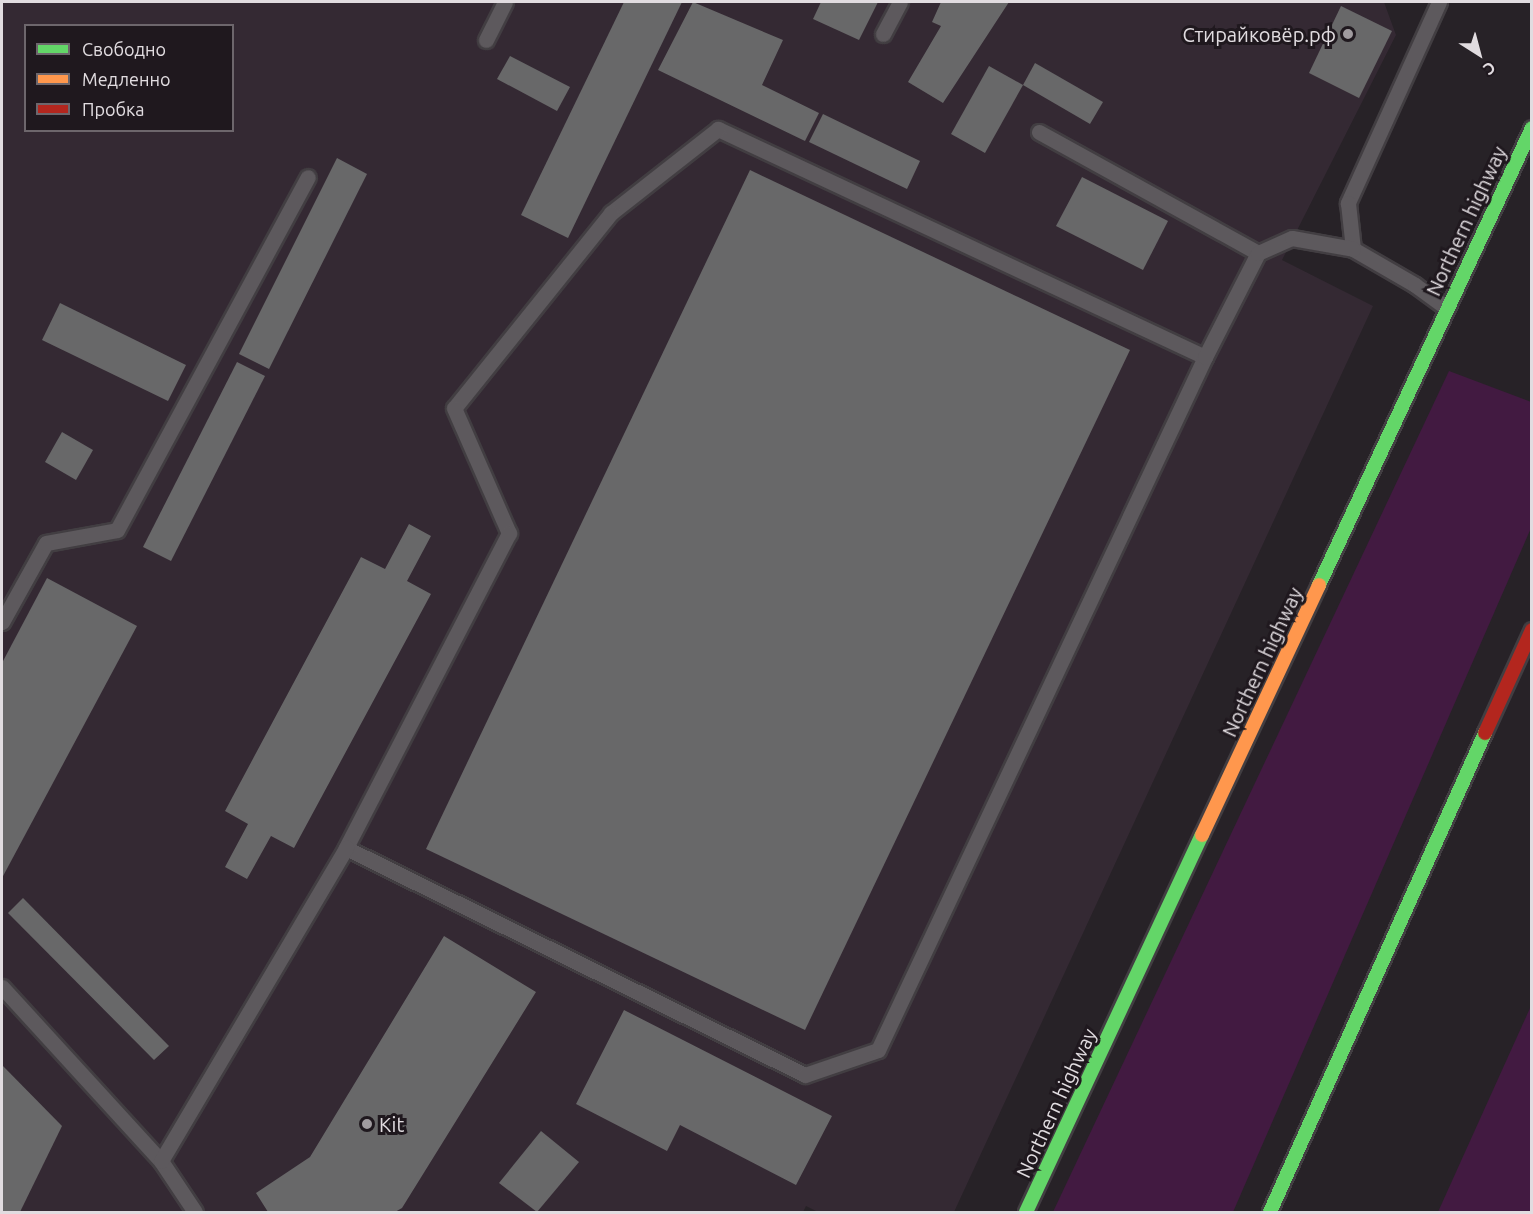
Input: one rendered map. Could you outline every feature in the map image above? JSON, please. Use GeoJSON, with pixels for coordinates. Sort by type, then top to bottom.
{"type":"FeatureCollection","features":[{"type":"Feature","properties":{"kind":"main road","name":"Northern highway"},"geometry":{"type":"LineString","coordinates":[[1026,1212],[1532,128]]}},
{"type":"Feature","properties":{"kind":"main road"},"geometry":{"type":"LineString","coordinates":[[1270,1212],[1532,630]]}},
{"type":"Feature","properties":{"kind":"lane"},"geometry":{"type":"LineString","coordinates":[[486,40],[505,2]]}},
{"type":"Feature","properties":{"kind":"lane"},"geometry":{"type":"LineString","coordinates":[[882,34],[900,2]]}},
{"type":"Feature","properties":{"kind":"lane"},"geometry":{"type":"LineString","coordinates":[[1353,249],[1348,203],[1439,2]]}},
{"type":"Feature","properties":{"kind":"lane"},"geometry":{"type":"LineString","coordinates":[[161,1161],[346,848],[509,533],[454,408],[611,213],[718,129],[1205,357]]}},
{"type":"Feature","properties":{"kind":"lane"},"geometry":{"type":"LineString","coordinates":[[1039,132],[1258,253]]}},
{"type":"Feature","properties":{"kind":"lane"},"geometry":{"type":"LineString","coordinates":[[2,622],[46,543],[117,530],[308,177]]}},
{"type":"Feature","properties":{"kind":"lane"},"geometry":{"type":"LineString","coordinates":[[346,848],[805,1075],[878,1050],[1205,357],[1258,253],[1292,238],[1353,249],[1415,285],[1447,308]]}},
{"type":"Feature","properties":{"kind":"lane"},"geometry":{"type":"LineString","coordinates":[[2,987],[161,1161],[195,1212]]}},
{"type":"Feature","properties":{"kind":"shaded area"},"geometry":{"type":"Polygon","coordinates":[[[2,2],[1384,2],[1396,35],[1282,260],[1373,306],[954,1212],[818,1212],[806,1206],[803,1212],[2,1212],[2,2]]]}},
{"type":"Feature","properties":{"kind":"shaded area"},"geometry":{"type":"Polygon","coordinates":[[[1449,371],[1531,402],[1531,528],[1233,1212],[1053,1212],[1449,371]]]}},
{"type":"Feature","properties":{"kind":"shaded area"},"geometry":{"type":"Polygon","coordinates":[[[1531,1006],[1531,1212],[1438,1212],[1531,1006]]]}},
{"type":"Feature","properties":{"kind":"building"},"geometry":{"type":"Polygon","coordinates":[[[624,2],[682,2],[568,238],[521,215],[624,2]]]}},
{"type":"Feature","properties":{"kind":"building"},"geometry":{"type":"Polygon","coordinates":[[[693,2],[783,40],[762,85],[819,113],[805,141],[658,70],[693,2]]]}},
{"type":"Feature","properties":{"kind":"building"},"geometry":{"type":"Polygon","coordinates":[[[821,2],[878,2],[859,40],[813,19],[821,2]]]}},
{"type":"Feature","properties":{"kind":"building"},"geometry":{"type":"Polygon","coordinates":[[[941,2],[1009,2],[943,103],[908,82],[941,26],[932,22],[941,2]]]}},
{"type":"Feature","properties":{"kind":"building"},"geometry":{"type":"Polygon","coordinates":[[[1341,6],[1392,31],[1359,98],[1309,73],[1341,6]]]}},
{"type":"Feature","properties":{"kind":"building"},"geometry":{"type":"Polygon","coordinates":[[[510,56],[570,87],[557,111],[497,79],[510,56]]]}},
{"type":"Feature","properties":{"kind":"building"},"geometry":{"type":"Polygon","coordinates":[[[1035,63],[1103,102],[1090,124],[1023,85],[1035,63]]]}},
{"type":"Feature","properties":{"kind":"building"},"geometry":{"type":"Polygon","coordinates":[[[989,66],[1023,85],[985,153],[951,134],[989,66]]]}},
{"type":"Feature","properties":{"kind":"building"},"geometry":{"type":"Polygon","coordinates":[[[823,114],[920,161],[907,189],[809,142],[823,114]]]}},
{"type":"Feature","properties":{"kind":"building"},"geometry":{"type":"Polygon","coordinates":[[[337,158],[367,174],[269,369],[239,354],[337,158]]]}},
{"type":"Feature","properties":{"kind":"building"},"geometry":{"type":"Polygon","coordinates":[[[750,170],[1130,350],[805,1030],[426,849],[750,170]]]}},
{"type":"Feature","properties":{"kind":"building"},"geometry":{"type":"Polygon","coordinates":[[[1082,177],[1168,221],[1143,270],[1056,226],[1082,177]]]}},
{"type":"Feature","properties":{"kind":"building"},"geometry":{"type":"Polygon","coordinates":[[[60,303],[186,365],[168,401],[42,340],[60,303]]]}},
{"type":"Feature","properties":{"kind":"building"},"geometry":{"type":"Polygon","coordinates":[[[237,362],[265,376],[171,561],[143,547],[237,362]]]}},
{"type":"Feature","properties":{"kind":"building"},"geometry":{"type":"Polygon","coordinates":[[[62,432],[93,450],[76,480],[45,462],[62,432]]]}},
{"type":"Feature","properties":{"kind":"building"},"geometry":{"type":"Polygon","coordinates":[[[409,524],[431,536],[407,581],[431,594],[294,848],[271,836],[247,879],[225,867],[248,824],[225,811],[361,557],[385,569],[409,524]]]}},
{"type":"Feature","properties":{"kind":"building"},"geometry":{"type":"Polygon","coordinates":[[[47,578],[137,626],[2,878],[2,663],[47,578]]]}},
{"type":"Feature","properties":{"kind":"building"},"geometry":{"type":"Polygon","coordinates":[[[23,898],[169,1046],[154,1060],[8,913],[23,898]]]}},
{"type":"Feature","properties":{"kind":"building"},"geometry":{"type":"Polygon","coordinates":[[[444,936],[536,992],[402,1208],[395,1212],[268,1212],[256,1193],[310,1157],[444,936]]]}},
{"type":"Feature","properties":{"kind":"building"},"geometry":{"type":"Polygon","coordinates":[[[624,1010],[832,1116],[796,1185],[680,1125],[667,1151],[576,1104],[624,1010]]]}},
{"type":"Feature","properties":{"kind":"building"},"geometry":{"type":"Polygon","coordinates":[[[2,1065],[62,1126],[20,1212],[2,1212],[2,1065]]]}},
{"type":"Feature","properties":{"kind":"building"},"geometry":{"type":"Polygon","coordinates":[[[541,1131],[579,1162],[537,1212],[499,1183],[541,1131]]]}},
{"type":"Feature","properties":{"kind":"traffic: fast"},"geometry":{"type":"LineString","coordinates":[[1319,585],[1532,128]]}},
{"type":"Feature","properties":{"kind":"traffic: fast"},"geometry":{"type":"LineString","coordinates":[[1270,1212],[1485,733]]}},
{"type":"Feature","properties":{"kind":"traffic: fast"},"geometry":{"type":"LineString","coordinates":[[1026,1212],[1202,835]]}},
{"type":"Feature","properties":{"kind":"traffic: slow"},"geometry":{"type":"LineString","coordinates":[[1202,835],[1319,585]]}},
{"type":"Feature","properties":{"kind":"traffic: jam"},"geometry":{"type":"LineString","coordinates":[[1485,733],[1532,630]]}},
{"type":"Feature","properties":{"kind":"place","name":"Стирайковёр.рф"},"geometry":{"type":"Point","coordinates":[1348,34]}},
{"type":"Feature","properties":{"kind":"place","name":"Kit"},"geometry":{"type":"Point","coordinates":[367,1124]}}]}
